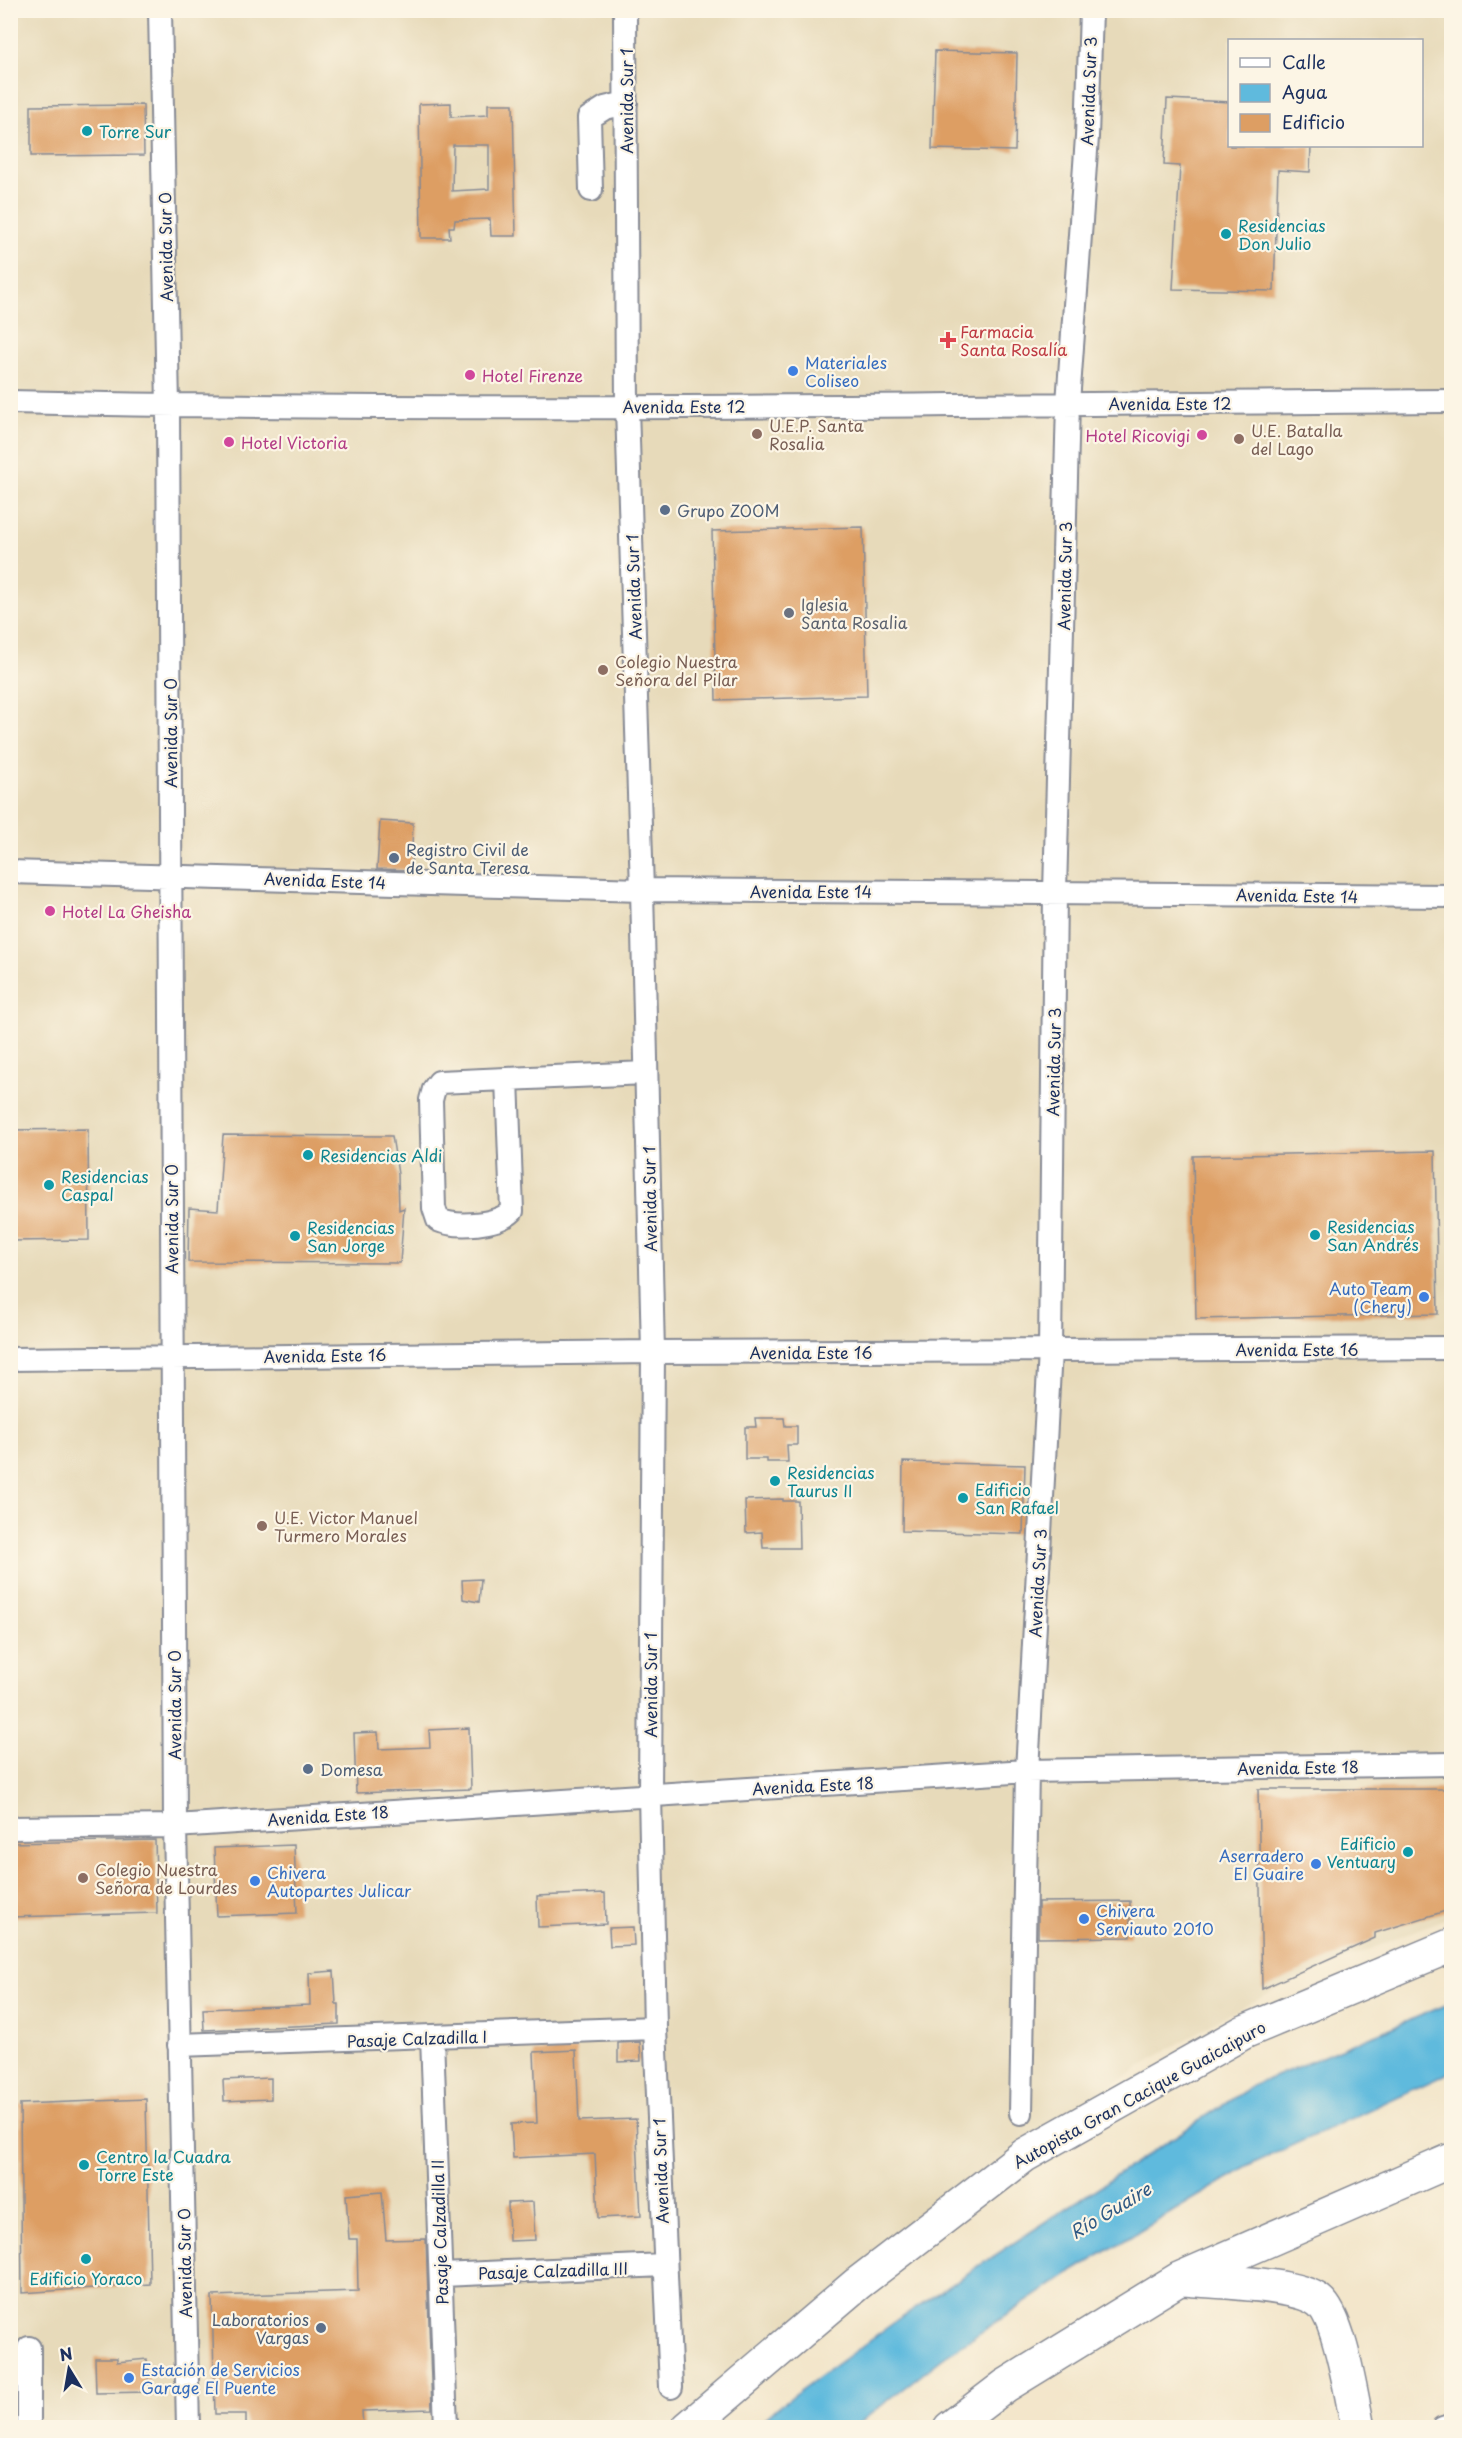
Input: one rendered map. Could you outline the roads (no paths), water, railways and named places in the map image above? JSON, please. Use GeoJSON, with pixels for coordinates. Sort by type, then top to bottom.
{"type":"FeatureCollection","features":[{"type":"Feature","properties":{"kind":"highway","name":"Autopista Gran Cacique Guaicaipuro"},"geometry":{"type":"LineString","coordinates":[[688,2427],[858,2284],[1025,2155],[1244,2032],[1452,1945]]}},
{"type":"Feature","properties":{"kind":"highway"},"geometry":{"type":"LineString","coordinates":[[950,2427],[1005,2386],[1179,2279],[1452,2160]]}},
{"type":"Feature","properties":{"kind":"highway"},"geometry":{"type":"LineString","coordinates":[[1179,2279],[1284,2287],[1320,2301],[1335,2327],[1358,2427]]}},
{"type":"Feature","properties":{"kind":"street","name":"Avenida Sur 0"},"geometry":{"type":"LineString","coordinates":[[160,10],[168,406],[175,1826],[188,2427]]}},
{"type":"Feature","properties":{"kind":"street","name":"Avenida Sur 1"},"geometry":{"type":"LineString","coordinates":[[625,10],[627,407],[653,1352],[650,1794],[655,2028],[671,2387]]}},
{"type":"Feature","properties":{"kind":"street","name":"Avenida Sur 3"},"geometry":{"type":"LineString","coordinates":[[1021,2113],[1027,1771],[1050,1351],[1055,892],[1068,403],[1087,136],[1090,10]]}},
{"type":"Feature","properties":{"kind":"street"},"geometry":{"type":"LineString","coordinates":[[591,190],[589,118],[605,108],[626,103]]}},
{"type":"Feature","properties":{"kind":"street","name":"Avenida Este 12"},"geometry":{"type":"LineString","coordinates":[[10,402],[168,406],[627,407],[1452,401]]}},
{"type":"Feature","properties":{"kind":"street","name":"Avenida Este 14"},"geometry":{"type":"LineString","coordinates":[[10,872],[642,890],[1452,896]]}},
{"type":"Feature","properties":{"kind":"street"},"geometry":{"type":"LineString","coordinates":[[507,1079],[512,1211],[504,1219],[474,1223],[449,1224],[438,1220],[434,1208],[431,1100],[434,1089],[439,1083],[507,1079],[646,1073]]}},
{"type":"Feature","properties":{"kind":"street","name":"Avenida Este 16"},"geometry":{"type":"LineString","coordinates":[[10,1359],[653,1352],[1452,1348]]}},
{"type":"Feature","properties":{"kind":"street","name":"Avenida Este 18"},"geometry":{"type":"LineString","coordinates":[[10,1828],[175,1826],[1027,1771],[1452,1764]]}},
{"type":"Feature","properties":{"kind":"street","name":"Pasaje Calzadilla I"},"geometry":{"type":"LineString","coordinates":[[179,2046],[655,2028]]}},
{"type":"Feature","properties":{"kind":"street","name":"Pasaje Calzadilla II"},"geometry":{"type":"LineString","coordinates":[[432,2037],[446,2427]]}},
{"type":"Feature","properties":{"kind":"street","name":"Pasaje Calzadilla III"},"geometry":{"type":"LineString","coordinates":[[441,2275],[664,2265]]}},
{"type":"Feature","properties":{"kind":"street"},"geometry":{"type":"LineString","coordinates":[[29,2348],[29,2427]]}},
{"type":"Feature","properties":{"kind":"street"},"geometry":{"type":"LineString","coordinates":[[1443,2427],[1452,2425]]}},
{"type":"Feature","properties":{"kind":"water","name":"Río Guaire"},"geometry":{"type":"Polygon","coordinates":[[[1451,2003],[1451,2072],[1252,2164],[1070,2273],[942,2358],[854,2427],[756,2427],[778,2407],[903,2316],[1252,2086],[1451,2003]]]}},
{"type":"Feature","properties":{"kind":"place","name":"Torre Sur"},"geometry":{"type":"Point","coordinates":[87,131]}},
{"type":"Feature","properties":{"kind":"place","name":"Residencias Don Julio"},"geometry":{"type":"Point","coordinates":[1226,234]}},
{"type":"Feature","properties":{"kind":"place","name":"Farmacia Santa Rosalía"},"geometry":{"type":"Point","coordinates":[948,340]}},
{"type":"Feature","properties":{"kind":"place","name":"Materiales Coliseo"},"geometry":{"type":"Point","coordinates":[793,371]}},
{"type":"Feature","properties":{"kind":"place","name":"Hotel Firenze"},"geometry":{"type":"Point","coordinates":[470,375]}},
{"type":"Feature","properties":{"kind":"place","name":"U.E.P. Santa Rosalia"},"geometry":{"type":"Point","coordinates":[757,434]}},
{"type":"Feature","properties":{"kind":"place","name":"Hotel Ricovigi"},"geometry":{"type":"Point","coordinates":[1202,435]}},
{"type":"Feature","properties":{"kind":"place","name":"U.E. Batalla del Lago"},"geometry":{"type":"Point","coordinates":[1239,439]}},
{"type":"Feature","properties":{"kind":"place","name":"Hotel Victoria"},"geometry":{"type":"Point","coordinates":[229,442]}},
{"type":"Feature","properties":{"kind":"place","name":"Grupo ZOOM"},"geometry":{"type":"Point","coordinates":[665,510]}},
{"type":"Feature","properties":{"kind":"place","name":"Iglesia Santa Rosalia"},"geometry":{"type":"Point","coordinates":[789,613]}},
{"type":"Feature","properties":{"kind":"place","name":"Colegio Nuestra Señora del Pilar"},"geometry":{"type":"Point","coordinates":[603,670]}},
{"type":"Feature","properties":{"kind":"place","name":"Registro Civil de de Santa Teresa"},"geometry":{"type":"Point","coordinates":[394,858]}},
{"type":"Feature","properties":{"kind":"place","name":"Hotel La Gheisha"},"geometry":{"type":"Point","coordinates":[50,911]}},
{"type":"Feature","properties":{"kind":"place","name":"Residencias Aldi"},"geometry":{"type":"Point","coordinates":[308,1155]}},
{"type":"Feature","properties":{"kind":"place","name":"Residencias Caspal"},"geometry":{"type":"Point","coordinates":[49,1185]}},
{"type":"Feature","properties":{"kind":"place","name":"Residencias San Andrés"},"geometry":{"type":"Point","coordinates":[1315,1235]}},
{"type":"Feature","properties":{"kind":"place","name":"Residencias San Jorge"},"geometry":{"type":"Point","coordinates":[295,1236]}},
{"type":"Feature","properties":{"kind":"place","name":"Auto Team (Chery)"},"geometry":{"type":"Point","coordinates":[1424,1297]}},
{"type":"Feature","properties":{"kind":"place","name":"Residencias Taurus II"},"geometry":{"type":"Point","coordinates":[775,1481]}},
{"type":"Feature","properties":{"kind":"place","name":"Edificio San Rafael"},"geometry":{"type":"Point","coordinates":[963,1498]}},
{"type":"Feature","properties":{"kind":"place","name":"U.E. Victor Manuel Turmero Morales"},"geometry":{"type":"Point","coordinates":[262,1526]}},
{"type":"Feature","properties":{"kind":"place","name":"Domesa"},"geometry":{"type":"Point","coordinates":[308,1769]}},
{"type":"Feature","properties":{"kind":"place","name":"Edificio Ventuary"},"geometry":{"type":"Point","coordinates":[1408,1852]}},
{"type":"Feature","properties":{"kind":"place","name":"Aserradero El Guaire"},"geometry":{"type":"Point","coordinates":[1316,1864]}},
{"type":"Feature","properties":{"kind":"place","name":"Colegio Nuestra Señora de Lourdes"},"geometry":{"type":"Point","coordinates":[83,1878]}},
{"type":"Feature","properties":{"kind":"place","name":"Chivera Autopartes Julicar"},"geometry":{"type":"Point","coordinates":[255,1881]}},
{"type":"Feature","properties":{"kind":"place","name":"Chivera Serviauto 2010"},"geometry":{"type":"Point","coordinates":[1084,1919]}},
{"type":"Feature","properties":{"kind":"place","name":"Centro la Cuadra Torre Este"},"geometry":{"type":"Point","coordinates":[84,2165]}},
{"type":"Feature","properties":{"kind":"place","name":"Edificio Yoraco"},"geometry":{"type":"Point","coordinates":[86,2259]}},
{"type":"Feature","properties":{"kind":"place","name":"Laboratorios Vargas"},"geometry":{"type":"Point","coordinates":[321,2328]}},
{"type":"Feature","properties":{"kind":"place","name":"Estación de Servicios Garage El Puente"},"geometry":{"type":"Point","coordinates":[129,2378]}}]}
